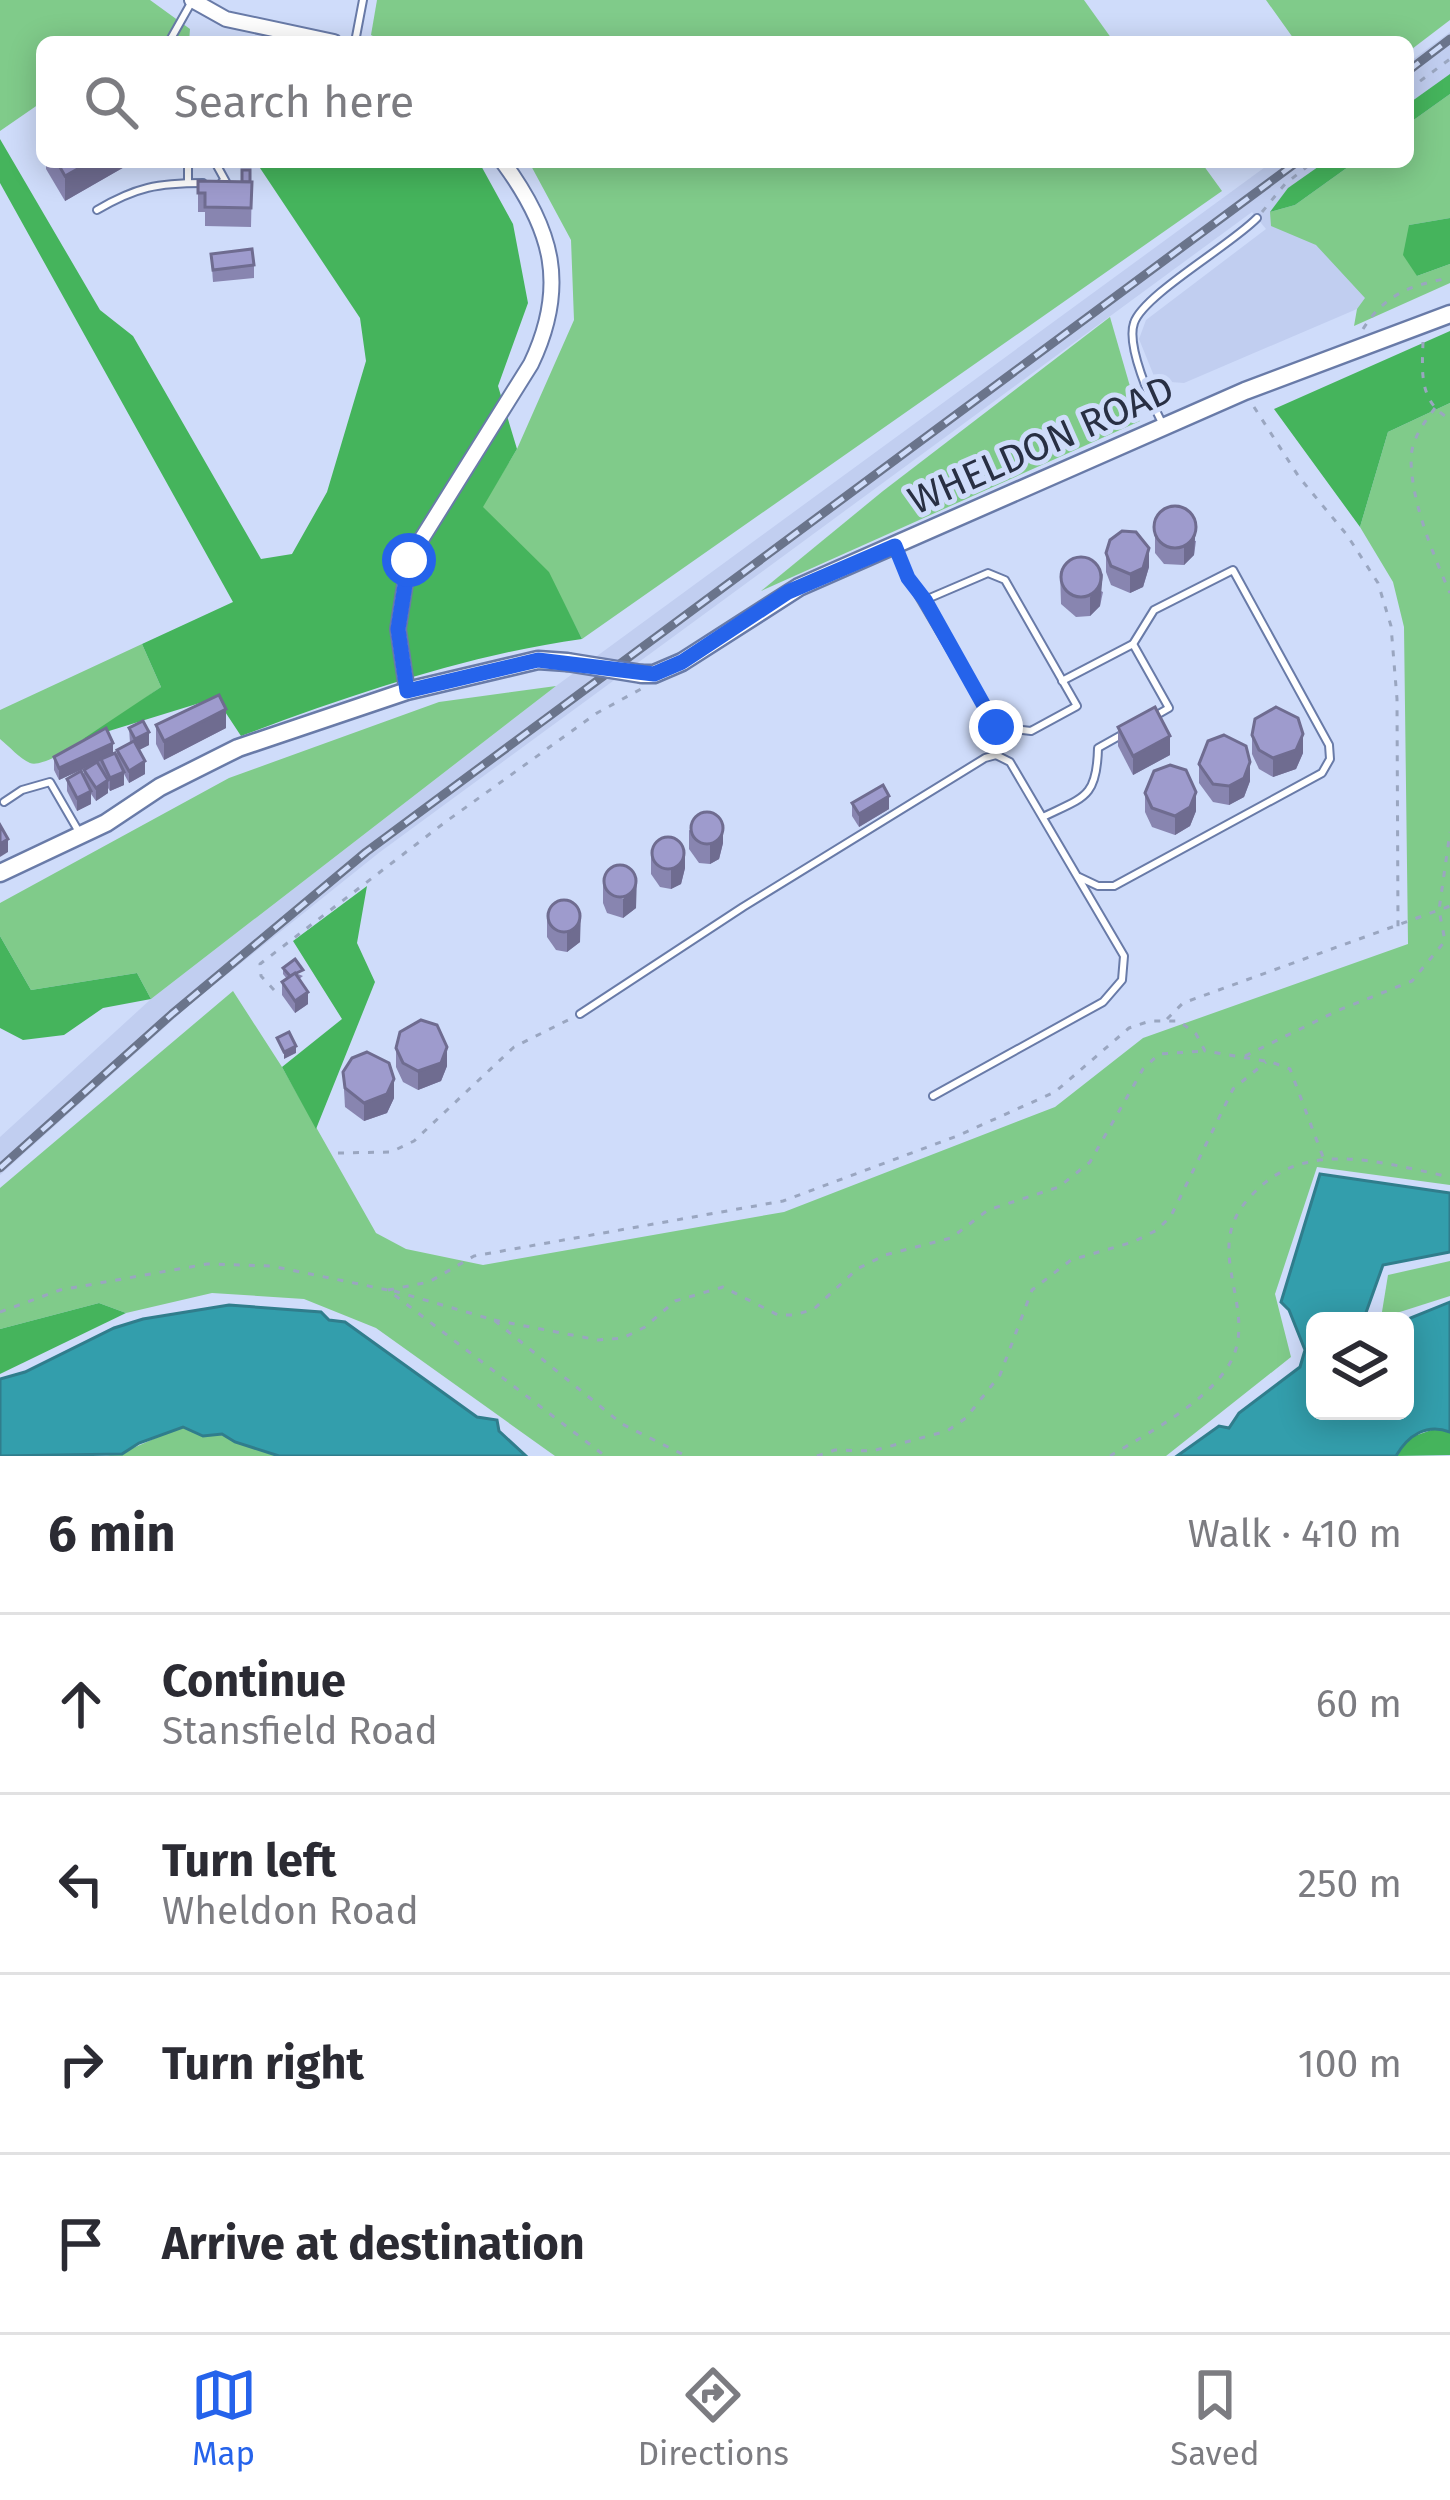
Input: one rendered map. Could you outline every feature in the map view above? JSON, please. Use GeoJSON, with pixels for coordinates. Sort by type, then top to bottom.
{"type":"FeatureCollection","features":[{"type":"Feature","properties":{"kind":"street"},"geometry":{"type":"LineString","coordinates":[[192,0],[226,19],[306,36]]}},
{"type":"Feature","properties":{"kind":"street"},"geometry":{"type":"LineString","coordinates":[[407,691],[398,629],[409,560],[531,364],[553,301],[545,233],[508,168]]}},
{"type":"Feature","properties":{"kind":"street","name":"WHELDON ROAD"},"geometry":{"type":"LineString","coordinates":[[646,680],[682,662],[788,592],[1245,391],[1450,314]]}},
{"type":"Feature","properties":{"kind":"street"},"geometry":{"type":"LineString","coordinates":[[0,873],[81,836],[160,787],[238,748],[407,691],[538,660],[646,680]]}},
{"type":"Feature","properties":{"kind":"lane"},"geometry":{"type":"LineString","coordinates":[[172,36],[192,0]]}},
{"type":"Feature","properties":{"kind":"lane"},"geometry":{"type":"LineString","coordinates":[[356,36],[363,0]]}},
{"type":"Feature","properties":{"kind":"lane"},"geometry":{"type":"LineString","coordinates":[[188,168],[188,183]]}},
{"type":"Feature","properties":{"kind":"lane"},"geometry":{"type":"LineString","coordinates":[[97,210],[156,183],[226,182],[218,168]]}},
{"type":"Feature","properties":{"kind":"lane"},"geometry":{"type":"LineString","coordinates":[[1163,427],[1132,334],[1134,320],[1146,304],[1257,218]]}},
{"type":"Feature","properties":{"kind":"lane"},"geometry":{"type":"LineString","coordinates":[[1185,276],[1193,285]]}},
{"type":"Feature","properties":{"kind":"lane"},"geometry":{"type":"LineString","coordinates":[[895,546],[908,578],[996,727],[996,755]]}},
{"type":"Feature","properties":{"kind":"lane"},"geometry":{"type":"LineString","coordinates":[[1062,681],[1133,644],[1154,610],[1233,570],[1329,746],[1330,759],[1322,772],[1114,886],[1079,878]]}},
{"type":"Feature","properties":{"kind":"lane"},"geometry":{"type":"LineString","coordinates":[[925,600],[988,573],[996,575],[1013,593],[1077,706],[1031,731],[996,727]]}},
{"type":"Feature","properties":{"kind":"lane"},"geometry":{"type":"LineString","coordinates":[[1133,644],[1169,708],[1152,718]]}},
{"type":"Feature","properties":{"kind":"lane"},"geometry":{"type":"LineString","coordinates":[[1043,818],[1090,794],[1096,782],[1098,748],[1134,728]]}},
{"type":"Feature","properties":{"kind":"lane"},"geometry":{"type":"LineString","coordinates":[[580,1015],[743,907],[996,755],[1010,762],[1124,956],[1122,980],[1102,1002],[933,1096]]}},
{"type":"Feature","properties":{"kind":"lane"},"geometry":{"type":"LineString","coordinates":[[4,802],[22,790],[50,782],[81,836]]}},
{"type":"Feature","properties":{"kind":"path"},"geometry":{"type":"LineString","coordinates":[[1414,85],[1450,58]]}},
{"type":"Feature","properties":{"kind":"path"},"geometry":{"type":"LineString","coordinates":[[1257,218],[1305,168]]}},
{"type":"Feature","properties":{"kind":"path"},"geometry":{"type":"LineString","coordinates":[[1351,352],[1383,301],[1398,291],[1450,278]]}},
{"type":"Feature","properties":{"kind":"path"},"geometry":{"type":"LineString","coordinates":[[1423,325],[1426,398],[1450,419]]}},
{"type":"Feature","properties":{"kind":"path"},"geometry":{"type":"LineString","coordinates":[[1245,391],[1299,477],[1347,535],[1378,583],[1391,626],[1397,699],[1398,927]]}},
{"type":"Feature","properties":{"kind":"path"},"geometry":{"type":"LineString","coordinates":[[1436,408],[1418,432],[1411,457],[1426,537],[1450,593]]}},
{"type":"Feature","properties":{"kind":"path"},"geometry":{"type":"LineString","coordinates":[[274,990],[261,976],[260,964],[646,680]]}},
{"type":"Feature","properties":{"kind":"path"},"geometry":{"type":"LineString","coordinates":[[1243,1057],[1412,981],[1444,941],[1439,910],[1450,832]]}},
{"type":"Feature","properties":{"kind":"path"},"geometry":{"type":"LineString","coordinates":[[1166,1020],[1184,1003],[1450,906]]}},
{"type":"Feature","properties":{"kind":"path"},"geometry":{"type":"LineString","coordinates":[[338,1153],[391,1152],[414,1141],[514,1047],[580,1015]]}},
{"type":"Feature","properties":{"kind":"path"},"geometry":{"type":"LineString","coordinates":[[388,1289],[429,1282],[474,1256],[783,1201],[957,1136],[1055,1092],[1129,1028],[1150,1021],[1179,1022],[1196,1034],[1205,1051]]}},
{"type":"Feature","properties":{"kind":"path"},"geometry":{"type":"LineString","coordinates":[[0,1312],[61,1290],[207,1264],[272,1266],[598,1340],[623,1338],[645,1327],[674,1301],[723,1287],[778,1315],[795,1316],[814,1309],[856,1269],[909,1247],[951,1238],[988,1210],[1059,1187],[1090,1162],[1143,1069],[1159,1054],[1205,1051],[1290,1069],[1323,1157]]}},
{"type":"Feature","properties":{"kind":"path"},"geometry":{"type":"LineString","coordinates":[[817,1456],[835,1450],[872,1451],[947,1431],[966,1418],[1000,1375],[1032,1290],[1070,1260],[1157,1230],[1171,1216],[1232,1089],[1268,1061]]}},
{"type":"Feature","properties":{"kind":"path"},"geometry":{"type":"LineString","coordinates":[[1110,1456],[1204,1392],[1234,1356],[1240,1330],[1230,1228],[1263,1182],[1292,1164],[1323,1157],[1450,1177]]}},
{"type":"Feature","properties":{"kind":"path"},"geometry":{"type":"LineString","coordinates":[[388,1289],[605,1456]]}},
{"type":"Feature","properties":{"kind":"path"},"geometry":{"type":"LineString","coordinates":[[494,1320],[622,1424],[686,1456]]}},
{"type":"Feature","properties":{"kind":"shaded area"},"geometry":{"type":"Polygon","coordinates":[[[0,0],[150,0],[190,29],[189,36],[36,36],[36,106],[0,131],[0,0]]]}},
{"type":"Feature","properties":{"kind":"shaded area"},"geometry":{"type":"Polygon","coordinates":[[[377,0],[1084,0],[1110,36],[373,36],[377,0]]]}},
{"type":"Feature","properties":{"kind":"shaded area"},"geometry":{"type":"Polygon","coordinates":[[[1266,0],[1450,0],[1450,20],[1414,47],[1414,36],[1292,36],[1266,0]]]}},
{"type":"Feature","properties":{"kind":"shaded area"},"geometry":{"type":"Polygon","coordinates":[[[1450,32],[1450,245],[1419,261],[1357,309],[1184,383],[1156,381],[1139,339],[1146,320],[1266,229],[1252,212],[380,852],[195,1000],[0,1175],[0,1137],[151,999],[556,686],[1264,168],[1414,168],[1414,59],[1450,32]]]}},
{"type":"Feature","properties":{"kind":"shaded area"},"geometry":{"type":"Polygon","coordinates":[[[1450,94],[1450,218],[1409,225],[1417,276],[1450,264],[1450,283],[1354,326],[1365,298],[1316,245],[1271,226],[1270,212],[1295,205],[1347,168],[1414,168],[1414,120],[1450,94]]]}},
{"type":"Feature","properties":{"kind":"shaded area"},"geometry":{"type":"Polygon","coordinates":[[[532,168],[1205,168],[1222,191],[582,639],[548,572],[482,507],[517,449],[574,320],[571,240],[532,168]]]}},
{"type":"Feature","properties":{"kind":"shaded area"},"geometry":{"type":"Polygon","coordinates":[[[1110,317],[1140,421],[761,591],[883,491],[1110,317]]]}},
{"type":"Feature","properties":{"kind":"shaded area"},"geometry":{"type":"Polygon","coordinates":[[[1450,403],[1450,1185],[1317,1167],[1275,1294],[1291,1357],[1166,1456],[555,1456],[376,1328],[304,1299],[212,1293],[126,1313],[99,1303],[0,1329],[0,1188],[233,991],[376,1233],[406,1249],[483,1265],[784,1212],[1055,1107],[1143,1038],[1408,944],[1404,627],[1393,582],[1360,527],[1388,432],[1450,403]]]}},
{"type":"Feature","properties":{"kind":"shaded area"},"geometry":{"type":"Polygon","coordinates":[[[142,644],[161,687],[96,733],[41,763],[26,761],[0,739],[0,710],[142,644]]]}},
{"type":"Feature","properties":{"kind":"shaded area"},"geometry":{"type":"Polygon","coordinates":[[[556,686],[151,999],[137,973],[31,990],[0,936],[0,903],[229,778],[439,702],[556,686]]]}},
{"type":"Feature","properties":{"kind":"shaded area"},"geometry":{"type":"Polygon","coordinates":[[[1320,1174],[1450,1193],[1450,1252],[1383,1265],[1366,1312],[1306,1312],[1306,1420],[1414,1420],[1414,1317],[1450,1302],[1450,1432],[1419,1433],[1396,1456],[1177,1456],[1219,1426],[1229,1428],[1239,1413],[1300,1367],[1305,1350],[1281,1302],[1320,1174]]]}},
{"type":"Feature","properties":{"kind":"shaded area"},"geometry":{"type":"Polygon","coordinates":[[[1450,1261],[1450,1296],[1400,1312],[1382,1312],[1388,1275],[1450,1261]]]}},
{"type":"Feature","properties":{"kind":"shaded area"},"geometry":{"type":"Polygon","coordinates":[[[229,1305],[321,1312],[329,1320],[345,1322],[477,1417],[497,1420],[499,1431],[526,1456],[279,1456],[222,1434],[203,1436],[183,1427],[122,1454],[0,1456],[0,1379],[25,1372],[114,1328],[229,1305]]]}},
{"type":"Feature","properties":{"kind":"shaded area"},"geometry":{"type":"Polygon","coordinates":[[[183,1427],[245,1442],[279,1456],[106,1456],[183,1427]]]}},
{"type":"Feature","properties":{"kind":"green space"},"geometry":{"type":"Polygon","coordinates":[[[1450,74],[1450,94],[1414,120],[1414,100],[1450,74]]]}},
{"type":"Feature","properties":{"kind":"green space"},"geometry":{"type":"Polygon","coordinates":[[[0,139],[100,310],[133,336],[261,559],[292,554],[327,492],[366,361],[360,318],[260,168],[482,168],[513,224],[528,303],[498,386],[517,449],[483,507],[549,572],[582,639],[452,666],[241,736],[216,698],[83,739],[161,687],[142,644],[233,602],[0,183],[0,139]]]}},
{"type":"Feature","properties":{"kind":"green space"},"geometry":{"type":"Polygon","coordinates":[[[1316,168],[1347,168],[1295,205],[1270,212],[1288,188],[1316,168]]]}},
{"type":"Feature","properties":{"kind":"green space"},"geometry":{"type":"Polygon","coordinates":[[[1450,218],[1450,264],[1417,276],[1403,255],[1409,225],[1450,218]]]}},
{"type":"Feature","properties":{"kind":"green space"},"geometry":{"type":"Polygon","coordinates":[[[1450,331],[1450,403],[1388,432],[1360,527],[1274,409],[1450,331]]]}},
{"type":"Feature","properties":{"kind":"green space"},"geometry":{"type":"Polygon","coordinates":[[[367,886],[357,943],[375,982],[316,1129],[282,1067],[342,1019],[293,941],[367,886]]]}},
{"type":"Feature","properties":{"kind":"green space"},"geometry":{"type":"Polygon","coordinates":[[[0,936],[31,990],[137,973],[151,999],[103,1008],[64,1035],[23,1040],[0,1028],[0,936]]]}},
{"type":"Feature","properties":{"kind":"green space"},"geometry":{"type":"Polygon","coordinates":[[[99,1303],[126,1313],[0,1374],[0,1329],[99,1303]]]}},
{"type":"Feature","properties":{"kind":"green space"},"geometry":{"type":"Polygon","coordinates":[[[1440,1427],[1450,1432],[1450,1455],[1396,1456],[1403,1440],[1440,1427]]]}},
{"type":"Feature","properties":{"kind":"building"},"geometry":{"type":"Polygon","coordinates":[[[242,170],[250,170],[250,182],[242,182],[242,170]]]}},
{"type":"Feature","properties":{"kind":"building"},"geometry":{"type":"Polygon","coordinates":[[[198,181],[252,182],[251,208],[205,207],[205,193],[198,193],[198,181]]]}},
{"type":"Feature","properties":{"kind":"building"},"geometry":{"type":"Polygon","coordinates":[[[252,249],[254,265],[213,270],[211,254],[252,249]]]}},
{"type":"Feature","properties":{"kind":"building"},"geometry":{"type":"Polygon","coordinates":[[[1175,506],[1190,512],[1196,527],[1190,542],[1175,548],[1160,542],[1154,527],[1160,512],[1175,506]]]}},
{"type":"Feature","properties":{"kind":"building"},"geometry":{"type":"Polygon","coordinates":[[[1122,531],[1136,532],[1149,548],[1143,568],[1130,574],[1111,566],[1106,553],[1110,540],[1122,531]]]}},
{"type":"Feature","properties":{"kind":"building"},"geometry":{"type":"Polygon","coordinates":[[[1081,557],[1095,563],[1101,577],[1095,591],[1081,597],[1067,591],[1061,577],[1067,563],[1081,557]]]}},
{"type":"Feature","properties":{"kind":"building"},"geometry":{"type":"Polygon","coordinates":[[[219,695],[226,709],[164,741],[156,725],[219,695]]]}},
{"type":"Feature","properties":{"kind":"building"},"geometry":{"type":"Polygon","coordinates":[[[1155,707],[1170,736],[1133,756],[1118,727],[1155,707]]]}},
{"type":"Feature","properties":{"kind":"building"},"geometry":{"type":"Polygon","coordinates":[[[1276,707],[1298,718],[1303,734],[1296,750],[1273,758],[1259,750],[1252,735],[1255,719],[1276,707]]]}},
{"type":"Feature","properties":{"kind":"building"},"geometry":{"type":"Polygon","coordinates":[[[143,721],[149,732],[135,739],[129,728],[143,721]]]}},
{"type":"Feature","properties":{"kind":"building"},"geometry":{"type":"Polygon","coordinates":[[[106,728],[113,743],[59,768],[54,757],[106,728]]]}},
{"type":"Feature","properties":{"kind":"building"},"geometry":{"type":"Polygon","coordinates":[[[1224,735],[1246,746],[1250,762],[1244,778],[1229,786],[1213,784],[1199,764],[1208,741],[1224,735]]]}},
{"type":"Feature","properties":{"kind":"building"},"geometry":{"type":"Polygon","coordinates":[[[134,741],[145,761],[129,771],[117,750],[134,741]]]}},
{"type":"Feature","properties":{"kind":"building"},"geometry":{"type":"Polygon","coordinates":[[[115,753],[124,772],[110,778],[101,759],[115,753]]]}},
{"type":"Feature","properties":{"kind":"building"},"geometry":{"type":"Polygon","coordinates":[[[97,762],[108,780],[96,788],[84,770],[97,762]]]}},
{"type":"Feature","properties":{"kind":"building"},"geometry":{"type":"Polygon","coordinates":[[[1170,765],[1186,770],[1196,792],[1190,807],[1175,816],[1152,808],[1145,793],[1154,771],[1170,765]]]}},
{"type":"Feature","properties":{"kind":"building"},"geometry":{"type":"Polygon","coordinates":[[[81,771],[91,791],[77,798],[67,779],[81,771]]]}},
{"type":"Feature","properties":{"kind":"building"},"geometry":{"type":"Polygon","coordinates":[[[883,785],[889,796],[859,814],[852,803],[883,785]]]}},
{"type":"Feature","properties":{"kind":"building"},"geometry":{"type":"Polygon","coordinates":[[[707,812],[719,816],[723,828],[719,840],[707,844],[695,840],[691,828],[695,816],[707,812]]]}},
{"type":"Feature","properties":{"kind":"building"},"geometry":{"type":"Polygon","coordinates":[[[668,837],[680,841],[684,853],[680,865],[668,869],[656,865],[652,853],[656,841],[668,837]]]}},
{"type":"Feature","properties":{"kind":"building"},"geometry":{"type":"Polygon","coordinates":[[[620,865],[632,869],[636,881],[632,893],[620,897],[608,893],[604,881],[608,869],[620,865]]]}},
{"type":"Feature","properties":{"kind":"building"},"geometry":{"type":"Polygon","coordinates":[[[564,900],[576,904],[580,916],[576,928],[564,932],[552,928],[548,916],[552,904],[564,900]]]}},
{"type":"Feature","properties":{"kind":"building"},"geometry":{"type":"Polygon","coordinates":[[[295,959],[303,970],[290,976],[283,968],[295,959]]]}},
{"type":"Feature","properties":{"kind":"building"},"geometry":{"type":"Polygon","coordinates":[[[295,973],[308,992],[295,1001],[282,982],[295,973]]]}},
{"type":"Feature","properties":{"kind":"building"},"geometry":{"type":"Polygon","coordinates":[[[421,1020],[437,1025],[447,1047],[441,1063],[418,1071],[403,1063],[396,1048],[400,1032],[421,1020]]]}},
{"type":"Feature","properties":{"kind":"building"},"geometry":{"type":"Polygon","coordinates":[[[289,1032],[296,1046],[284,1052],[277,1038],[289,1032]]]}},
{"type":"Feature","properties":{"kind":"building"},"geometry":{"type":"Polygon","coordinates":[[[367,1052],[389,1063],[394,1079],[387,1094],[364,1103],[345,1088],[343,1072],[352,1058],[367,1052]]]}},
{"type":"Feature","properties":{"kind":"railway"},"geometry":{"type":"LineString","coordinates":[[1414,66],[1450,39]]}},
{"type":"Feature","properties":{"kind":"railway"},"geometry":{"type":"LineString","coordinates":[[0,1168],[172,1014],[366,852],[1289,168]]}},
{"type":"Feature","properties":{"kind":"route"},"geometry":{"type":"LineString","coordinates":[[409,560],[398,629],[407,691],[538,660],[654,674],[682,662],[788,592],[895,546],[908,578],[996,727]]}}]}
